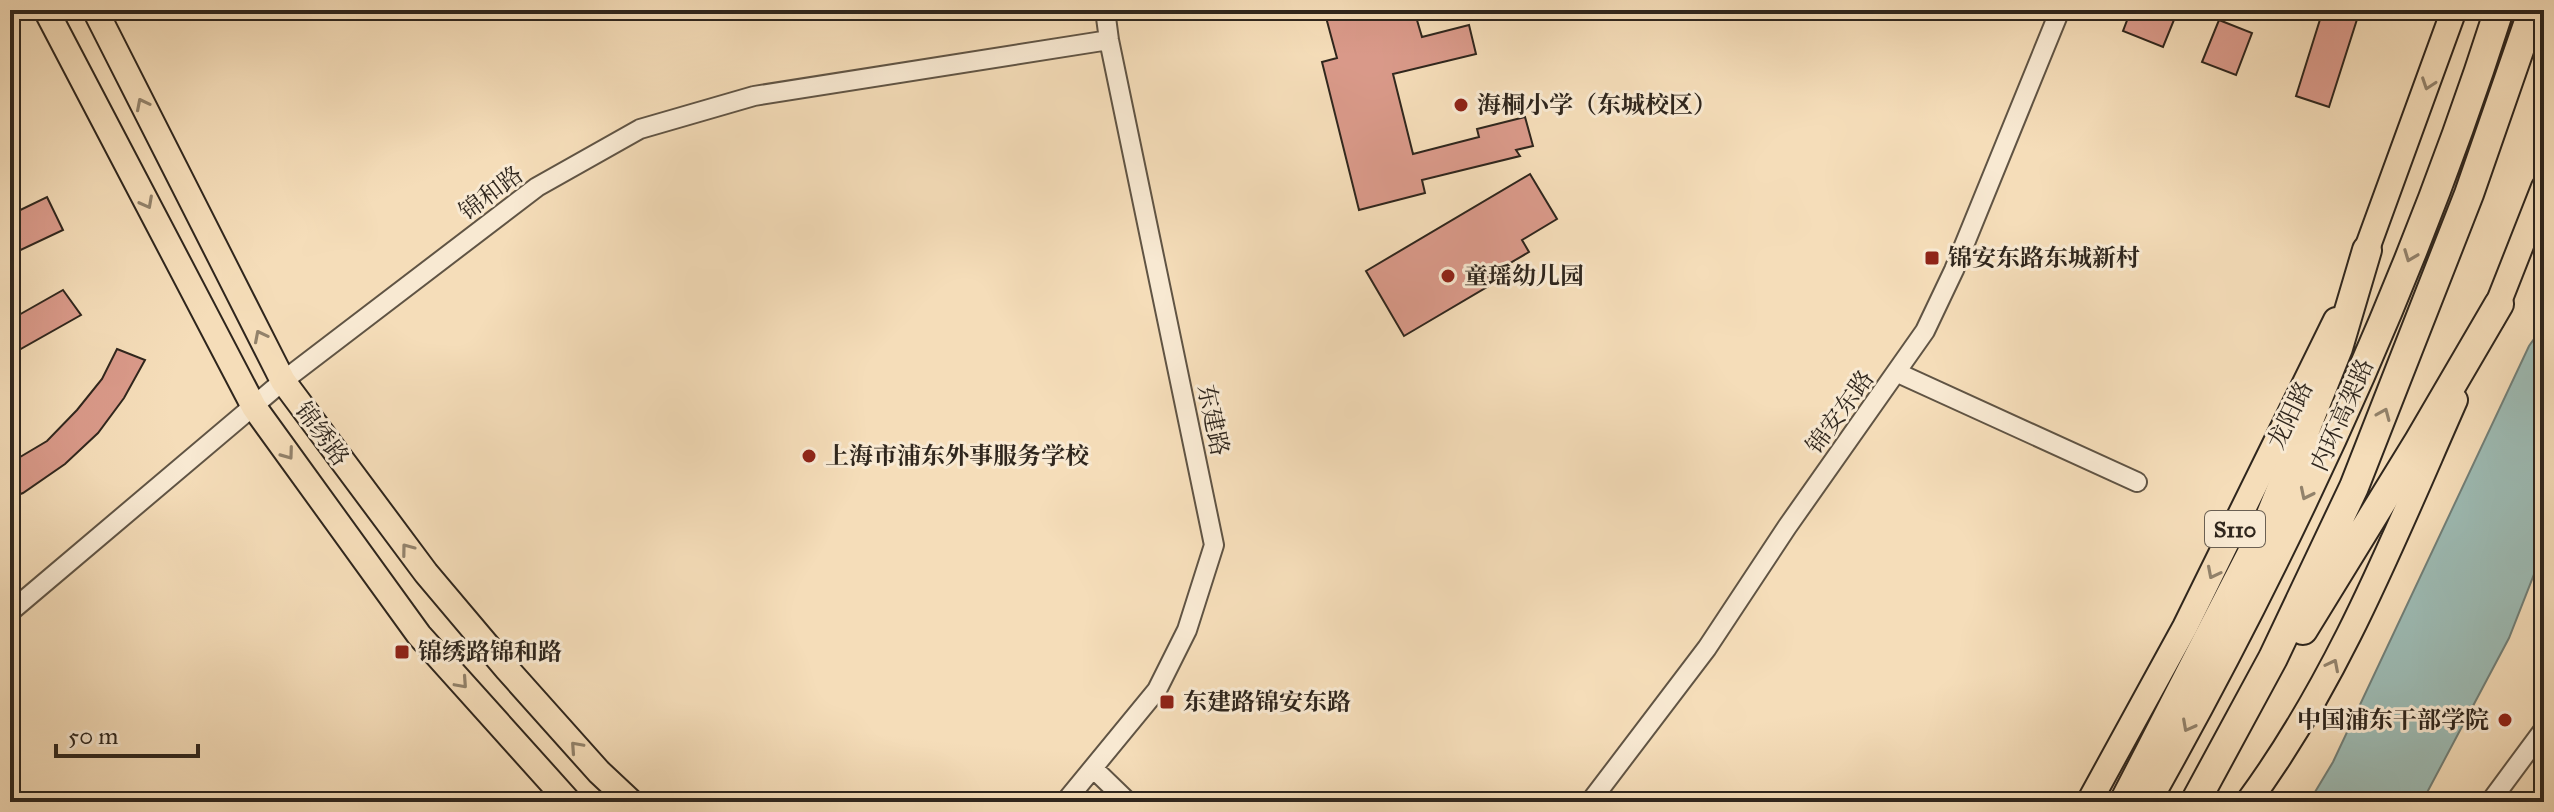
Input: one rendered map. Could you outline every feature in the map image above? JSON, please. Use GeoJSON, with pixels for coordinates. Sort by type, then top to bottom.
{"type":"FeatureCollection","features":[{"type":"Feature","properties":{"kind":"highway","name":"内环高架路"},"geometry":{"type":"LineString","coordinates":[[2146,802],[2236,638],[2318,469],[2394,297],[2499,10]]}},
{"type":"Feature","properties":{"kind":"highway","name":"内环高架路"},"geometry":{"type":"LineString","coordinates":[[2199,794],[2273,658],[2354,487],[2469,194],[2533,10]]}},
{"type":"Feature","properties":{"kind":"highway"},"geometry":{"type":"LineString","coordinates":[[2124,802],[2268,522],[2338,348],[2367,250]]}},
{"type":"Feature","properties":{"kind":"highway"},"geometry":{"type":"LineString","coordinates":[[2199,794],[2335,580],[2499,304]]}},
{"type":"Feature","properties":{"kind":"main road","name":"锦绣路"},"geometry":{"type":"LineString","coordinates":[[46,10],[254,407],[419,635],[569,802]]}},
{"type":"Feature","properties":{"kind":"main road","name":"锦绣路"},"geometry":{"type":"LineString","coordinates":[[95,10],[283,381],[426,573],[537,704],[631,802]]}},
{"type":"Feature","properties":{"kind":"main road","name":"龙阳路"},"geometry":{"type":"LineString","coordinates":[[2089,802],[2185,627],[2325,344],[2367,250],[2454,10]]}},
{"type":"Feature","properties":{"kind":"main road"},"geometry":{"type":"LineString","coordinates":[[2248,802],[2298,731],[2384,561],[2499,304],[2544,187]]}},
{"type":"Feature","properties":{"kind":"street","name":"东建路"},"geometry":{"type":"LineString","coordinates":[[1065,802],[1157,690],[1187,630],[1214,545],[1105,10]]}},
{"type":"Feature","properties":{"kind":"street","name":"锦安东路"},"geometry":{"type":"LineString","coordinates":[[1590,802],[1707,648],[1787,527],[1925,331],[1954,270],[2060,10]]}},
{"type":"Feature","properties":{"kind":"street","name":"锦和路"},"geometry":{"type":"LineString","coordinates":[[10,612],[283,381],[537,187],[640,129],[754,96],[1109,40]]}},
{"type":"Feature","properties":{"kind":"street"},"geometry":{"type":"LineString","coordinates":[[1898,373],[2137,482]]}},
{"type":"Feature","properties":{"kind":"street"},"geometry":{"type":"LineString","coordinates":[[2490,802],[2544,729]]}},
{"type":"Feature","properties":{"kind":"street"},"geometry":{"type":"LineString","coordinates":[[1094,769],[1128,802]]}},
{"type":"Feature","properties":{"kind":"water"},"geometry":{"type":"Polygon","coordinates":[[[2544,325],[2544,549],[2509,638],[2422,802],[2309,802],[2333,762],[2529,346],[2544,325]]]}},
{"type":"Feature","properties":{"kind":"building"},"geometry":{"type":"Polygon","coordinates":[[[1324,10],[1414,10],[1422,37],[1469,25],[1476,54],[1393,74],[1413,154],[1479,137],[1477,129],[1525,117],[1533,146],[1516,150],[1520,156],[1422,180],[1425,193],[1359,210],[1322,62],[1337,58],[1324,10]]]}},
{"type":"Feature","properties":{"kind":"building"},"geometry":{"type":"Polygon","coordinates":[[[2131,10],[2178,10],[2163,47],[2123,31],[2131,10]]]}},
{"type":"Feature","properties":{"kind":"building"},"geometry":{"type":"Polygon","coordinates":[[[2323,10],[2360,10],[2329,107],[2296,96],[2323,10]]]}},
{"type":"Feature","properties":{"kind":"building"},"geometry":{"type":"Polygon","coordinates":[[[2219,20],[2252,33],[2236,75],[2202,62],[2219,20]]]}},
{"type":"Feature","properties":{"kind":"building"},"geometry":{"type":"Polygon","coordinates":[[[1530,174],[1557,219],[1522,240],[1529,252],[1488,276],[1492,284],[1404,336],[1366,271],[1530,174]]]}},
{"type":"Feature","properties":{"kind":"building"},"geometry":{"type":"Polygon","coordinates":[[[47,197],[63,230],[10,255],[10,215],[47,197]]]}},
{"type":"Feature","properties":{"kind":"building"},"geometry":{"type":"Polygon","coordinates":[[[63,290],[81,315],[10,355],[10,320],[63,290]]]}},
{"type":"Feature","properties":{"kind":"building"},"geometry":{"type":"Polygon","coordinates":[[[117,349],[145,360],[124,398],[98,433],[65,464],[23,493],[10,498],[10,463],[47,441],[77,410],[102,379],[117,349]]]}},
{"type":"Feature","properties":{"kind":"place","name":"海桐小学（东城校区）"},"geometry":{"type":"Point","coordinates":[1461,105]}},
{"type":"Feature","properties":{"kind":"place","name":"锦安东路东城新村"},"geometry":{"type":"Point","coordinates":[1932,258]}},
{"type":"Feature","properties":{"kind":"place","name":"童瑶幼儿园"},"geometry":{"type":"Point","coordinates":[1448,276]}},
{"type":"Feature","properties":{"kind":"place","name":"上海市浦东外事服务学校"},"geometry":{"type":"Point","coordinates":[809,456]}},
{"type":"Feature","properties":{"kind":"place","name":"锦绣路锦和路"},"geometry":{"type":"Point","coordinates":[402,652]}},
{"type":"Feature","properties":{"kind":"place","name":"东建路锦安东路"},"geometry":{"type":"Point","coordinates":[1167,702]}},
{"type":"Feature","properties":{"kind":"place","name":"中国浦东干部学院"},"geometry":{"type":"Point","coordinates":[2505,720]}}]}
